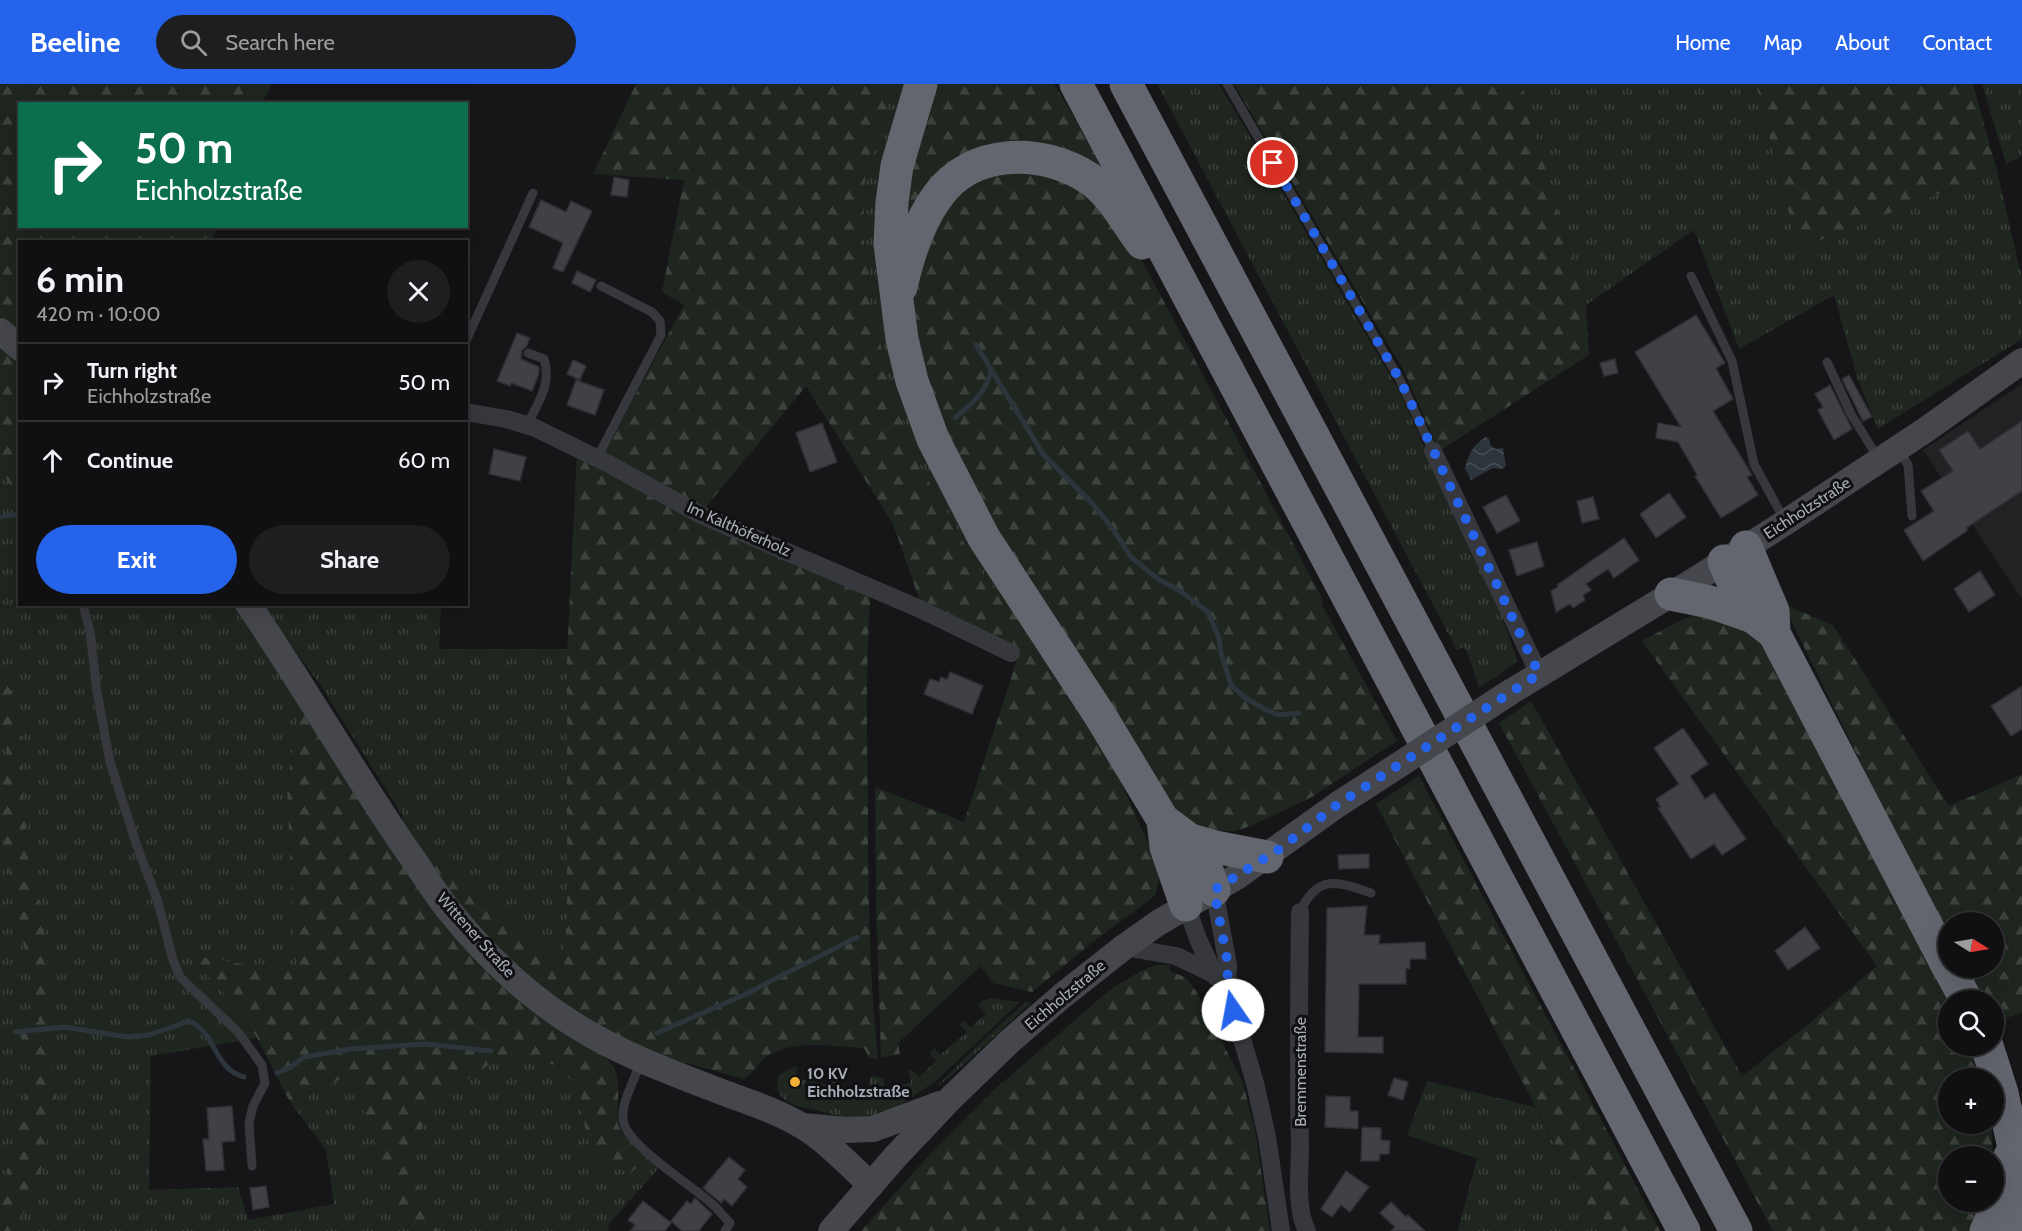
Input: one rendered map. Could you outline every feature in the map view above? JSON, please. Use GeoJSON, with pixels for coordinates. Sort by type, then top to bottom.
{"type":"FeatureCollection","features":[{"type":"Feature","properties":{"kind":"highway"},"geometry":{"type":"LineString","coordinates":[[921,84],[897,166],[892,201],[890,244],[902,339],[912,381],[933,438],[984,538],[1101,717],[1163,820],[1190,840],[1267,857]]}},
{"type":"Feature","properties":{"kind":"highway"},"geometry":{"type":"LineString","coordinates":[[1076,84],[1684,1231]]}},
{"type":"Feature","properties":{"kind":"highway"},"geometry":{"type":"LineString","coordinates":[[1126,84],[1736,1231]]}},
{"type":"Feature","properties":{"kind":"highway"},"geometry":{"type":"LineString","coordinates":[[897,300],[906,262],[919,229],[937,196],[963,172],[990,160],[1013,157],[1043,158],[1066,166],[1091,180],[1109,198],[1205,326]]}},
{"type":"Feature","properties":{"kind":"highway"},"geometry":{"type":"LineString","coordinates":[[1735,554],[1735,587],[1763,625],[1938,947]]}},
{"type":"Feature","properties":{"kind":"highway"},"geometry":{"type":"LineString","coordinates":[[1671,594],[1710,602],[1763,625]]}},
{"type":"Feature","properties":{"kind":"highway"},"geometry":{"type":"LineString","coordinates":[[1163,820],[1166,847],[1200,898]]}},
{"type":"Feature","properties":{"kind":"highway"},"geometry":{"type":"LineString","coordinates":[[1190,840],[1207,869],[1200,898]]}},
{"type":"Feature","properties":{"kind":"highway"},"geometry":{"type":"LineString","coordinates":[[1990,1056],[2002,1093],[2020,1175],[2019,1208],[2014,1231]]}},
{"type":"Feature","properties":{"kind":"highway"},"geometry":{"type":"LineString","coordinates":[[1986,1231],[1991,1222],[2002,1178],[2014,1146]]}},
{"type":"Feature","properties":{"kind":"highway"},"geometry":{"type":"LineString","coordinates":[[1692,1148],[1740,1202],[1761,1231]]}},
{"type":"Feature","properties":{"kind":"main road"},"geometry":{"type":"LineString","coordinates":[[0,331],[18,346]]}},
{"type":"Feature","properties":{"kind":"main road","name":"Eichholzstraße"},"geometry":{"type":"LineString","coordinates":[[831,1231],[948,1101],[1010,1041],[1124,947],[1267,857],[1337,805],[1509,693],[1786,522],[1889,454],[2022,360]]}},
{"type":"Feature","properties":{"kind":"main road","name":"Wittener Straße"},"geometry":{"type":"LineString","coordinates":[[249,606],[373,801],[447,908],[492,958],[536,998],[571,1023],[609,1045],[803,1126],[843,1158],[871,1185]]}},
{"type":"Feature","properties":{"kind":"main road"},"geometry":{"type":"LineString","coordinates":[[803,1126],[873,1130],[948,1101]]}},
{"type":"Feature","properties":{"kind":"street","name":"Im Kalthöferholz"},"geometry":{"type":"LineString","coordinates":[[468,412],[527,425],[597,458],[699,514],[912,605],[1011,653]]}},
{"type":"Feature","properties":{"kind":"street"},"geometry":{"type":"LineString","coordinates":[[1433,451],[1539,674]]}},
{"type":"Feature","properties":{"kind":"street"},"geometry":{"type":"LineString","coordinates":[[1200,898],[1214,974]]}},
{"type":"Feature","properties":{"kind":"street"},"geometry":{"type":"LineString","coordinates":[[1200,898],[1228,965],[1227,988],[1260,1105],[1281,1231]]}},
{"type":"Feature","properties":{"kind":"street","name":"Bremmenstraße"},"geometry":{"type":"LineString","coordinates":[[1300,912],[1300,1185],[1303,1221],[1307,1231]]}},
{"type":"Feature","properties":{"kind":"street"},"geometry":{"type":"LineString","coordinates":[[1124,947],[1176,956],[1214,974],[1227,988]]}},
{"type":"Feature","properties":{"kind":"lane"},"geometry":{"type":"LineString","coordinates":[[1227,84],[1400,380],[1433,451]]}},
{"type":"Feature","properties":{"kind":"lane"},"geometry":{"type":"LineString","coordinates":[[468,337],[533,193]]}},
{"type":"Feature","properties":{"kind":"lane"},"geometry":{"type":"LineString","coordinates":[[1691,276],[1732,361],[1754,464],[1786,522]]}},
{"type":"Feature","properties":{"kind":"lane"},"geometry":{"type":"LineString","coordinates":[[597,458],[661,335],[660,321],[652,312],[601,286]]}},
{"type":"Feature","properties":{"kind":"lane"},"geometry":{"type":"LineString","coordinates":[[527,425],[546,390],[548,370],[544,359],[528,353]]}},
{"type":"Feature","properties":{"kind":"lane"},"geometry":{"type":"LineString","coordinates":[[1827,362],[1851,414],[1889,454],[1908,465],[1912,516]]}},
{"type":"Feature","properties":{"kind":"lane"},"geometry":{"type":"LineString","coordinates":[[84,606],[90,632],[97,692],[110,762],[158,902],[173,960],[180,977],[238,1032],[262,1065],[265,1083],[253,1106],[249,1122],[252,1166]]}},
{"type":"Feature","properties":{"kind":"lane"},"geometry":{"type":"LineString","coordinates":[[1300,912],[1307,897],[1323,886],[1336,882],[1371,893]]}},
{"type":"Feature","properties":{"kind":"lane"},"geometry":{"type":"LineString","coordinates":[[641,1060],[623,1110],[625,1129],[651,1156],[712,1203],[730,1223],[725,1231]]}},
{"type":"Feature","properties":{"kind":"shaded area"},"geometry":{"type":"Polygon","coordinates":[[[2022,384],[2022,599],[1923,450],[2022,384]]]}},
{"type":"Feature","properties":{"kind":"green space"},"geometry":{"type":"Polygon","coordinates":[[[0,84],[272,84],[263,102],[18,102],[18,228],[217,228],[212,240],[18,240],[18,333],[0,317],[0,84]]]}},
{"type":"Feature","properties":{"kind":"green space"},"geometry":{"type":"Polygon","coordinates":[[[636,84],[892,84],[865,179],[863,232],[869,296],[891,388],[918,463],[984,578],[1028,623],[1103,741],[1161,873],[1155,895],[1151,899],[1098,938],[1032,992],[993,983],[981,966],[898,1043],[900,1054],[881,1058],[875,787],[964,822],[1019,654],[922,607],[893,524],[806,386],[704,509],[603,455],[684,305],[662,292],[684,180],[593,174],[636,84]]]}},
{"type":"Feature","properties":{"kind":"green space"},"geometry":{"type":"Polygon","coordinates":[[[892,84],[917,84],[883,263],[1028,623],[984,578],[918,463],[891,388],[869,296],[863,232],[865,179],[892,84]]]}},
{"type":"Feature","properties":{"kind":"green space"},"geometry":{"type":"Polygon","coordinates":[[[934,84],[1054,84],[1113,182],[1024,146],[899,239],[901,215],[934,84]]]}},
{"type":"Feature","properties":{"kind":"green space"},"geometry":{"type":"Polygon","coordinates":[[[1157,84],[1219,84],[1398,389],[1499,609],[1517,660],[1479,688],[1464,647],[1457,650],[1157,84]]]}},
{"type":"Feature","properties":{"kind":"green space"},"geometry":{"type":"Polygon","coordinates":[[[1234,84],[1520,84],[1586,305],[1589,355],[1439,451],[1405,373],[1234,84]]]}},
{"type":"Feature","properties":{"kind":"green space"},"geometry":{"type":"Polygon","coordinates":[[[1520,84],[1756,84],[1798,249],[1997,171],[2022,278],[2022,339],[1878,429],[1857,377],[1834,295],[1739,349],[1694,230],[1586,305],[1520,84]]]}},
{"type":"Feature","properties":{"kind":"green space"},"geometry":{"type":"Polygon","coordinates":[[[1756,84],[1973,84],[1997,171],[1798,249],[1756,84]]]}},
{"type":"Feature","properties":{"kind":"green space"},"geometry":{"type":"Polygon","coordinates":[[[1982,84],[2022,84],[2022,156],[2006,164],[1982,84]]]}},
{"type":"Feature","properties":{"kind":"green space"},"geometry":{"type":"Polygon","coordinates":[[[1053,168],[1122,223],[1322,598],[1322,605],[1397,741],[1312,797],[1251,826],[1235,831],[1213,831],[1188,825],[1171,803],[965,477],[934,408],[919,345],[914,299],[919,259],[953,193],[976,176],[1053,168]]]}},
{"type":"Feature","properties":{"kind":"green space"},"geometry":{"type":"Polygon","coordinates":[[[0,344],[18,362],[18,606],[239,606],[300,701],[287,785],[293,933],[299,973],[188,955],[235,1005],[257,1038],[151,1056],[149,1190],[238,1187],[248,1220],[334,1204],[326,1150],[290,1102],[352,1074],[378,1157],[411,1231],[0,1231],[0,344]]]}},
{"type":"Feature","properties":{"kind":"green space"},"geometry":{"type":"Polygon","coordinates":[[[0,344],[18,362],[18,498],[0,468],[0,344]]]}},
{"type":"Feature","properties":{"kind":"green space"},"geometry":{"type":"Polygon","coordinates":[[[577,452],[871,591],[867,696],[868,866],[871,962],[878,1059],[869,1058],[864,1048],[805,1045],[782,1049],[767,1056],[744,1079],[664,1057],[607,1032],[549,997],[460,910],[397,823],[404,818],[564,966],[567,915],[567,656],[577,452]]]}},
{"type":"Feature","properties":{"kind":"green space"},"geometry":{"type":"Polygon","coordinates":[[[1783,604],[1833,625],[1949,806],[2022,774],[2022,1013],[2004,1019],[2004,990],[1973,990],[1967,978],[2004,978],[2004,912],[1938,912],[1938,920],[1783,604]]]}},
{"type":"Feature","properties":{"kind":"green space"},"geometry":{"type":"Polygon","coordinates":[[[262,606],[441,606],[439,649],[568,649],[567,915],[564,967],[404,818],[319,683],[262,606]]]}},
{"type":"Feature","properties":{"kind":"green space"},"geometry":{"type":"Polygon","coordinates":[[[1693,616],[1719,618],[1760,638],[1863,819],[1942,990],[1938,990],[1938,1056],[1973,1056],[1976,1062],[1978,1068],[1938,1068],[1938,1134],[1992,1134],[1992,1146],[1938,1146],[1938,1212],[1983,1212],[1978,1231],[1773,1231],[1499,723],[1531,701],[1742,1076],[1877,966],[1642,641],[1693,616]]]}},
{"type":"Feature","properties":{"kind":"green space"},"geometry":{"type":"Polygon","coordinates":[[[0,663],[21,718],[24,817],[47,950],[50,1036],[56,1097],[37,1191],[13,1231],[0,1231],[0,1188],[6,1179],[31,1072],[18,1023],[39,1022],[0,825],[0,792],[7,746],[0,721],[0,663]]]}},
{"type":"Feature","properties":{"kind":"green space"},"geometry":{"type":"Polygon","coordinates":[[[300,701],[389,841],[612,1064],[618,1084],[618,1124],[627,1138],[649,1159],[630,1173],[598,1161],[585,1128],[580,1090],[557,1065],[497,1059],[430,1105],[410,1164],[438,1231],[411,1231],[378,1157],[352,1074],[290,1102],[257,1038],[235,1005],[187,955],[299,973],[293,933],[287,785],[300,701]]]}},
{"type":"Feature","properties":{"kind":"green space"},"geometry":{"type":"Polygon","coordinates":[[[1419,776],[1660,1231],[1601,1231],[1376,804],[1419,776]]]}},
{"type":"Feature","properties":{"kind":"green space"},"geometry":{"type":"Polygon","coordinates":[[[1156,965],[1170,965],[1170,971],[1185,977],[1196,991],[1243,1083],[1255,1130],[1270,1231],[861,1231],[932,1152],[994,1090],[1111,989],[1156,965]]]}},
{"type":"Feature","properties":{"kind":"green space"},"geometry":{"type":"Polygon","coordinates":[[[992,998],[1020,1002],[937,1080],[890,1112],[885,1114],[882,1111],[877,1112],[878,1115],[852,1119],[797,1106],[783,1098],[778,1091],[779,1075],[793,1067],[797,1067],[796,1078],[831,1085],[834,1074],[841,1075],[839,1085],[869,1090],[870,1076],[883,1078],[885,1089],[911,1083],[908,1071],[911,1069],[919,1077],[936,1061],[930,1054],[934,1048],[940,1055],[967,1032],[960,1025],[963,1020],[971,1027],[986,1014],[978,1006],[982,1001],[992,998]]]}},
{"type":"Feature","properties":{"kind":"green space"},"geometry":{"type":"Polygon","coordinates":[[[1025,1002],[1031,1003],[936,1087],[980,1043],[1025,1002]]]}},
{"type":"Feature","properties":{"kind":"green space"},"geometry":{"type":"Polygon","coordinates":[[[497,1059],[557,1065],[580,1090],[585,1128],[649,1159],[659,1168],[608,1225],[609,1231],[438,1231],[410,1164],[430,1104],[497,1059]]]}},
{"type":"Feature","properties":{"kind":"green space"},"geometry":{"type":"Polygon","coordinates":[[[1427,1081],[1535,1107],[1601,1231],[1458,1231],[1477,1158],[1407,1135],[1427,1081]]]}},
{"type":"Feature","properties":{"kind":"water"},"geometry":{"type":"Polygon","coordinates":[[[1486,437],[1491,446],[1496,449],[1503,448],[1506,466],[1502,469],[1493,468],[1471,480],[1465,468],[1468,458],[1475,446],[1486,437]]]}},
{"type":"Feature","properties":{"kind":"building"},"geometry":{"type":"Polygon","coordinates":[[[614,177],[629,180],[627,197],[611,195],[614,177]]]}},
{"type":"Feature","properties":{"kind":"building"},"geometry":{"type":"Polygon","coordinates":[[[541,200],[566,212],[571,201],[592,211],[563,272],[553,268],[563,243],[529,227],[541,200]]]}},
{"type":"Feature","properties":{"kind":"building"},"geometry":{"type":"Polygon","coordinates":[[[577,271],[596,280],[590,292],[572,283],[577,271]]]}},
{"type":"Feature","properties":{"kind":"building"},"geometry":{"type":"Polygon","coordinates":[[[1696,315],[1725,363],[1716,368],[1733,399],[1713,411],[1752,475],[1747,477],[1758,495],[1721,518],[1695,476],[1697,475],[1678,442],[1656,438],[1658,423],[1681,427],[1635,352],[1696,315]]]}},
{"type":"Feature","properties":{"kind":"building"},"geometry":{"type":"Polygon","coordinates":[[[517,333],[530,338],[522,350],[521,359],[539,367],[532,391],[511,383],[510,386],[497,381],[517,333]]]}},
{"type":"Feature","properties":{"kind":"building"},"geometry":{"type":"Polygon","coordinates":[[[1615,359],[1618,373],[1604,376],[1600,363],[1615,359]]]}},
{"type":"Feature","properties":{"kind":"building"},"geometry":{"type":"Polygon","coordinates":[[[573,360],[586,366],[580,380],[567,374],[573,360]]]}},
{"type":"Feature","properties":{"kind":"building"},"geometry":{"type":"Polygon","coordinates":[[[1849,375],[1872,417],[1863,421],[1842,379],[1849,375]]]}},
{"type":"Feature","properties":{"kind":"building"},"geometry":{"type":"Polygon","coordinates":[[[576,380],[604,390],[595,415],[567,405],[576,380]]]}},
{"type":"Feature","properties":{"kind":"building"},"geometry":{"type":"Polygon","coordinates":[[[1830,385],[1852,429],[1834,440],[1818,410],[1823,407],[1815,394],[1830,385]]]}},
{"type":"Feature","properties":{"kind":"building"},"geometry":{"type":"Polygon","coordinates":[[[2022,421],[2022,491],[1966,528],[1968,530],[1923,561],[1904,530],[1934,511],[1921,491],[1953,471],[1939,450],[1968,431],[1980,449],[2022,421]]]}},
{"type":"Feature","properties":{"kind":"building"},"geometry":{"type":"Polygon","coordinates":[[[822,423],[837,462],[810,472],[796,433],[822,423]]]}},
{"type":"Feature","properties":{"kind":"building"},"geometry":{"type":"Polygon","coordinates":[[[494,449],[526,457],[520,481],[489,474],[494,449]]]}},
{"type":"Feature","properties":{"kind":"building"},"geometry":{"type":"Polygon","coordinates":[[[1669,493],[1686,517],[1656,538],[1640,514],[1669,493]]]}},
{"type":"Feature","properties":{"kind":"building"},"geometry":{"type":"Polygon","coordinates":[[[1506,495],[1520,521],[1497,533],[1483,507],[1506,495]]]}},
{"type":"Feature","properties":{"kind":"building"},"geometry":{"type":"Polygon","coordinates":[[[1593,497],[1599,519],[1582,523],[1577,501],[1593,497]]]}},
{"type":"Feature","properties":{"kind":"building"},"geometry":{"type":"Polygon","coordinates":[[[1624,538],[1639,560],[1614,578],[1608,569],[1586,584],[1591,590],[1583,595],[1585,600],[1573,608],[1570,604],[1556,612],[1551,591],[1624,538]]]}},
{"type":"Feature","properties":{"kind":"building"},"geometry":{"type":"Polygon","coordinates":[[[1537,542],[1544,566],[1517,576],[1509,550],[1537,542]]]}},
{"type":"Feature","properties":{"kind":"building"},"geometry":{"type":"Polygon","coordinates":[[[1980,571],[1995,595],[1969,612],[1954,589],[1980,571]]]}},
{"type":"Feature","properties":{"kind":"building"},"geometry":{"type":"Polygon","coordinates":[[[950,672],[983,686],[972,714],[924,694],[930,679],[939,682],[941,677],[947,680],[950,672]]]}},
{"type":"Feature","properties":{"kind":"building"},"geometry":{"type":"Polygon","coordinates":[[[2022,686],[2022,729],[2011,736],[1991,706],[2022,686]]]}},
{"type":"Feature","properties":{"kind":"building"},"geometry":{"type":"Polygon","coordinates":[[[1683,728],[1708,764],[1690,776],[1705,799],[1714,793],[1746,839],[1722,855],[1714,844],[1691,859],[1658,808],[1661,807],[1656,799],[1679,784],[1654,748],[1683,728]]]}},
{"type":"Feature","properties":{"kind":"building"},"geometry":{"type":"Polygon","coordinates":[[[1369,854],[1369,868],[1339,869],[1338,855],[1369,854]]]}},
{"type":"Feature","properties":{"kind":"building"},"geometry":{"type":"Polygon","coordinates":[[[1367,906],[1364,935],[1380,935],[1379,944],[1425,942],[1426,959],[1410,959],[1410,969],[1406,968],[1406,984],[1359,984],[1358,1037],[1383,1037],[1383,1053],[1325,1052],[1327,908],[1367,906]]]}},
{"type":"Feature","properties":{"kind":"building"},"geometry":{"type":"Polygon","coordinates":[[[1805,927],[1820,948],[1788,970],[1775,951],[1805,927]]]}},
{"type":"Feature","properties":{"kind":"building"},"geometry":{"type":"Polygon","coordinates":[[[1394,1078],[1408,1082],[1403,1100],[1388,1095],[1394,1078]]]}},
{"type":"Feature","properties":{"kind":"building"},"geometry":{"type":"Polygon","coordinates":[[[1326,1096],[1350,1097],[1350,1111],[1358,1111],[1358,1129],[1325,1127],[1326,1096]]]}},
{"type":"Feature","properties":{"kind":"building"},"geometry":{"type":"Polygon","coordinates":[[[232,1106],[235,1141],[222,1142],[224,1170],[206,1171],[203,1139],[209,1139],[207,1108],[232,1106]]]}},
{"type":"Feature","properties":{"kind":"building"},"geometry":{"type":"Polygon","coordinates":[[[1362,1127],[1381,1128],[1381,1140],[1390,1141],[1389,1154],[1380,1154],[1379,1161],[1361,1161],[1362,1127]]]}},
{"type":"Feature","properties":{"kind":"building"},"geometry":{"type":"Polygon","coordinates":[[[729,1157],[745,1170],[738,1179],[747,1187],[732,1206],[724,1199],[721,1203],[703,1188],[729,1157]]]}},
{"type":"Feature","properties":{"kind":"building"},"geometry":{"type":"Polygon","coordinates":[[[1346,1171],[1369,1187],[1350,1212],[1341,1205],[1332,1217],[1321,1209],[1346,1171]]]}},
{"type":"Feature","properties":{"kind":"building"},"geometry":{"type":"Polygon","coordinates":[[[266,1186],[269,1207],[253,1210],[250,1188],[266,1186]]]}},
{"type":"Feature","properties":{"kind":"building"},"geometry":{"type":"Polygon","coordinates":[[[695,1198],[712,1214],[699,1231],[682,1231],[672,1222],[665,1231],[630,1231],[635,1225],[628,1220],[643,1201],[670,1222],[687,1201],[691,1204],[695,1198]]]}},
{"type":"Feature","properties":{"kind":"building"},"geometry":{"type":"Polygon","coordinates":[[[1391,1202],[1425,1231],[1391,1231],[1395,1227],[1380,1213],[1391,1202]]]}},
{"type":"Feature","properties":{"kind":"waterway"},"geometry":{"type":"LineString","coordinates":[[976,345],[1043,454],[1091,502],[1131,557],[1158,579],[1182,592],[1208,612],[1219,638],[1231,685],[1244,697],[1266,710],[1279,715],[1299,713]]}},
{"type":"Feature","properties":{"kind":"waterway"},"geometry":{"type":"LineString","coordinates":[[955,418],[977,398],[991,372]]}},
{"type":"Feature","properties":{"kind":"waterway"},"geometry":{"type":"LineString","coordinates":[[0,517],[18,514]]}},
{"type":"Feature","properties":{"kind":"waterway"},"geometry":{"type":"LineString","coordinates":[[657,1033],[746,994],[857,937]]}},
{"type":"Feature","properties":{"kind":"waterway"},"geometry":{"type":"LineString","coordinates":[[15,1032],[65,1027],[127,1037],[149,1035],[189,1021],[205,1033],[226,1066],[234,1073],[244,1077]]}},
{"type":"Feature","properties":{"kind":"waterway"},"geometry":{"type":"LineString","coordinates":[[277,1073],[289,1068],[304,1057],[351,1049],[425,1044],[491,1051]]}},
{"type":"Feature","properties":{"kind":"place","name":"10 KV Eichholzstraße"},"geometry":{"type":"Point","coordinates":[795,1082]}},
{"type":"Feature","properties":{"kind":"route"},"geometry":{"type":"LineString","coordinates":[[1233,1010],[1227,988],[1228,965],[1214,890],[1278,850],[1337,805],[1539,674],[1400,380],[1273,163]]}}]}
